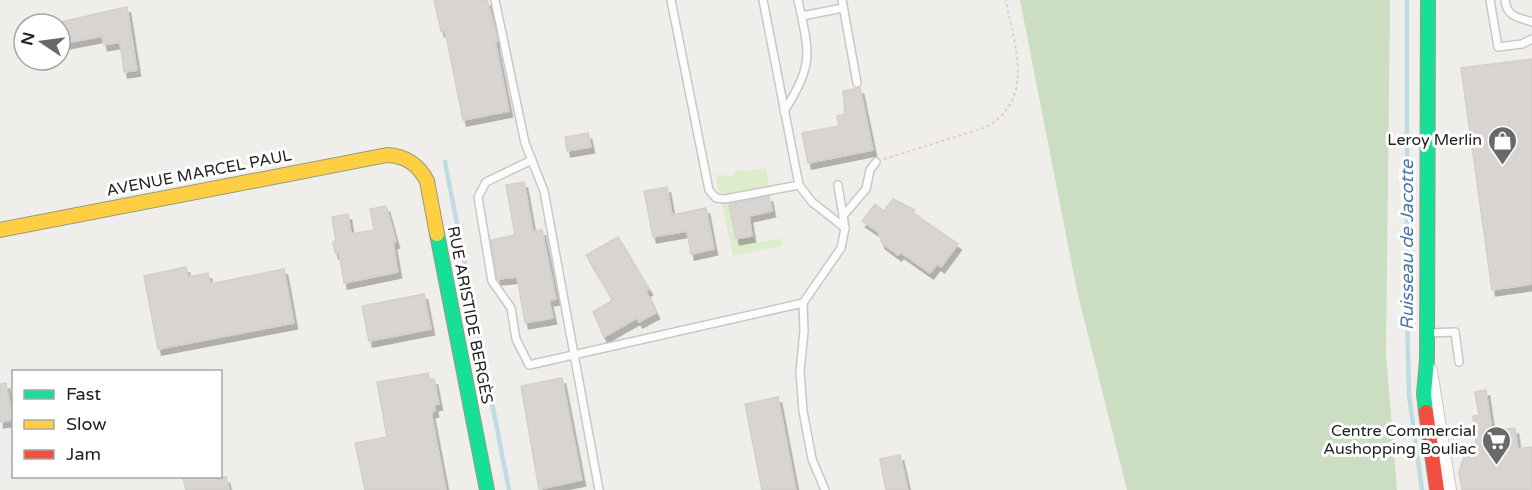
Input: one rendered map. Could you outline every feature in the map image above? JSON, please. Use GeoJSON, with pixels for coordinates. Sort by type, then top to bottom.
{"type":"FeatureCollection","features":[{"type":"Feature","properties":{"kind":"street"},"geometry":{"type":"LineString","coordinates":[[1428,0],[1427,360],[1424,394],[1437,490]]}},
{"type":"Feature","properties":{"kind":"street","name":"AVENUE MARCEL PAUL"},"geometry":{"type":"LineString","coordinates":[[0,230],[380,155],[404,156]]}},
{"type":"Feature","properties":{"kind":"street","name":"RUE ARISTIDE BERGÈS"},"geometry":{"type":"LineString","coordinates":[[404,156],[422,170],[427,181],[487,490]]}},
{"type":"Feature","properties":{"kind":"street"},"geometry":{"type":"LineString","coordinates":[[1427,360],[1435,392],[1449,490]]}},
{"type":"Feature","properties":{"kind":"lane"},"geometry":{"type":"LineString","coordinates":[[495,0],[525,143],[544,191],[600,490]]}},
{"type":"Feature","properties":{"kind":"lane"},"geometry":{"type":"LineString","coordinates":[[671,0],[709,190],[716,198],[725,199],[799,185]]}},
{"type":"Feature","properties":{"kind":"lane"},"geometry":{"type":"LineString","coordinates":[[763,0],[799,185],[812,202],[845,228]]}},
{"type":"Feature","properties":{"kind":"lane"},"geometry":{"type":"LineString","coordinates":[[784,111],[801,85],[808,65],[808,44],[798,0]]}},
{"type":"Feature","properties":{"kind":"lane"},"geometry":{"type":"LineString","coordinates":[[842,0],[857,83]]}},
{"type":"Feature","properties":{"kind":"lane"},"geometry":{"type":"LineString","coordinates":[[1490,0],[1498,47],[1522,44],[1532,39]]}},
{"type":"Feature","properties":{"kind":"lane"},"geometry":{"type":"LineString","coordinates":[[1505,0],[1506,11],[1510,15],[1532,22]]}},
{"type":"Feature","properties":{"kind":"lane"},"geometry":{"type":"LineString","coordinates":[[802,16],[843,8]]}},
{"type":"Feature","properties":{"kind":"lane"},"geometry":{"type":"LineString","coordinates":[[532,160],[486,182],[478,197],[492,281],[511,308],[516,339],[529,365],[803,303]]}},
{"type":"Feature","properties":{"kind":"lane"},"geometry":{"type":"LineString","coordinates":[[843,216],[866,189],[870,170],[876,162]]}},
{"type":"Feature","properties":{"kind":"lane"},"geometry":{"type":"LineString","coordinates":[[825,490],[812,459],[803,411],[800,371],[804,331],[803,303],[841,248],[845,228],[838,185]]}},
{"type":"Feature","properties":{"kind":"lane"},"geometry":{"type":"LineString","coordinates":[[1426,333],[1455,332],[1459,362]]}},
{"type":"Feature","properties":{"kind":"path"},"geometry":{"type":"LineString","coordinates":[[876,162],[987,127],[1002,118],[1012,106],[1018,89],[1018,74],[1006,0]]}},
{"type":"Feature","properties":{"kind":"green space"},"geometry":{"type":"Polygon","coordinates":[[[1020,0],[1390,0],[1386,354],[1397,490],[1127,490],[1077,291],[1020,0]]]}},
{"type":"Feature","properties":{"kind":"green space"},"geometry":{"type":"Polygon","coordinates":[[[766,168],[769,186],[729,195],[718,191],[716,175],[731,176],[738,169],[746,171],[766,168]]]}},
{"type":"Feature","properties":{"kind":"green space"},"geometry":{"type":"Polygon","coordinates":[[[728,202],[736,239],[752,236],[756,242],[781,239],[782,246],[733,256],[722,204],[728,202]]]}},
{"type":"Feature","properties":{"kind":"building"},"geometry":{"type":"Polygon","coordinates":[[[434,0],[487,0],[498,41],[495,41],[509,111],[463,120],[445,30],[441,31],[434,0]]]}},
{"type":"Feature","properties":{"kind":"building"},"geometry":{"type":"Polygon","coordinates":[[[127,7],[137,70],[124,72],[120,42],[104,45],[102,36],[72,42],[72,19],[127,7]]]}},
{"type":"Feature","properties":{"kind":"building","name":"Leroy Merlin"},"geometry":{"type":"Polygon","coordinates":[[[1532,59],[1532,284],[1492,290],[1461,68],[1532,59]]]}},
{"type":"Feature","properties":{"kind":"building"},"geometry":{"type":"Polygon","coordinates":[[[860,88],[873,150],[808,163],[802,133],[839,126],[837,116],[845,114],[843,91],[860,88]]]}},
{"type":"Feature","properties":{"kind":"building"},"geometry":{"type":"Polygon","coordinates":[[[588,133],[591,147],[567,151],[565,137],[588,133]]]}},
{"type":"Feature","properties":{"kind":"building"},"geometry":{"type":"Polygon","coordinates":[[[524,182],[533,232],[542,230],[556,299],[549,300],[553,318],[525,323],[517,277],[497,279],[491,240],[515,235],[506,185],[524,182]]]}},
{"type":"Feature","properties":{"kind":"building"},"geometry":{"type":"Polygon","coordinates":[[[667,187],[672,215],[706,208],[714,249],[691,254],[687,231],[653,237],[644,191],[667,187]]]}},
{"type":"Feature","properties":{"kind":"building"},"geometry":{"type":"Polygon","coordinates":[[[769,196],[772,211],[749,216],[752,236],[736,239],[729,204],[769,196]]]}},
{"type":"Feature","properties":{"kind":"building"},"geometry":{"type":"Polygon","coordinates":[[[893,199],[915,210],[913,213],[958,244],[941,267],[937,264],[930,273],[900,252],[898,255],[882,243],[878,232],[862,221],[875,204],[884,211],[893,199]]]}},
{"type":"Feature","properties":{"kind":"building"},"geometry":{"type":"Polygon","coordinates":[[[386,206],[396,242],[393,243],[398,272],[344,283],[339,252],[335,253],[333,242],[336,241],[332,217],[348,214],[351,234],[374,230],[370,209],[386,206]]]}},
{"type":"Feature","properties":{"kind":"building"},"geometry":{"type":"Polygon","coordinates":[[[618,237],[649,289],[646,291],[656,313],[639,322],[637,318],[604,337],[593,312],[613,300],[586,255],[618,237]]]}},
{"type":"Feature","properties":{"kind":"building"},"geometry":{"type":"Polygon","coordinates":[[[186,267],[188,277],[208,273],[210,284],[284,269],[294,323],[158,349],[144,276],[186,267]]]}},
{"type":"Feature","properties":{"kind":"building"},"geometry":{"type":"Polygon","coordinates":[[[424,294],[431,329],[369,341],[362,306],[424,294]]]}},
{"type":"Feature","properties":{"kind":"building"},"geometry":{"type":"Polygon","coordinates":[[[428,373],[429,380],[434,379],[439,404],[434,405],[435,411],[431,412],[446,490],[365,490],[355,443],[387,437],[377,382],[428,373]]]}},
{"type":"Feature","properties":{"kind":"building"},"geometry":{"type":"Polygon","coordinates":[[[562,378],[582,480],[539,489],[521,386],[562,378]]]}},
{"type":"Feature","properties":{"kind":"building"},"geometry":{"type":"Polygon","coordinates":[[[6,383],[12,420],[0,422],[0,384],[6,383]]]}},
{"type":"Feature","properties":{"kind":"building","name":"Centre Commercial Aushopping Bouliac"},"geometry":{"type":"Polygon","coordinates":[[[1486,390],[1492,431],[1515,428],[1518,449],[1532,447],[1532,490],[1462,490],[1459,472],[1464,457],[1477,455],[1473,416],[1479,415],[1475,392],[1486,390]]]}},
{"type":"Feature","properties":{"kind":"building"},"geometry":{"type":"Polygon","coordinates":[[[778,397],[796,490],[762,490],[745,404],[778,397]]]}},
{"type":"Feature","properties":{"kind":"building"},"geometry":{"type":"Polygon","coordinates":[[[900,455],[908,490],[886,490],[880,459],[900,455]]]}},
{"type":"Feature","properties":{"kind":"building"},"geometry":{"type":"Polygon","coordinates":[[[226,477],[229,490],[186,490],[183,478],[226,477]]]}},
{"type":"Feature","properties":{"kind":"waterway","name":"Ruisseau de Jacotte"},"geometry":{"type":"LineString","coordinates":[[1407,0],[1409,395],[1422,490]]}},
{"type":"Feature","properties":{"kind":"waterway"},"geometry":{"type":"LineString","coordinates":[[445,162],[509,490]]}},
{"type":"Feature","properties":{"kind":"traffic: fast"},"geometry":{"type":"LineString","coordinates":[[1426,412],[1424,394],[1427,360],[1428,0]]}},
{"type":"Feature","properties":{"kind":"traffic: fast"},"geometry":{"type":"LineString","coordinates":[[437,234],[487,490]]}},
{"type":"Feature","properties":{"kind":"traffic: slow"},"geometry":{"type":"LineString","coordinates":[[0,230],[387,155],[406,159],[427,181],[437,234]]}},
{"type":"Feature","properties":{"kind":"traffic: jam"},"geometry":{"type":"LineString","coordinates":[[1426,412],[1437,490]]}},
{"type":"Feature","properties":{"kind":"place","name":"Leroy Merlin"},"geometry":{"type":"Point","coordinates":[1503,166]}},
{"type":"Feature","properties":{"kind":"place","name":"Centre Commercial Aushopping Bouliac"},"geometry":{"type":"Point","coordinates":[1497,466]}}]}
